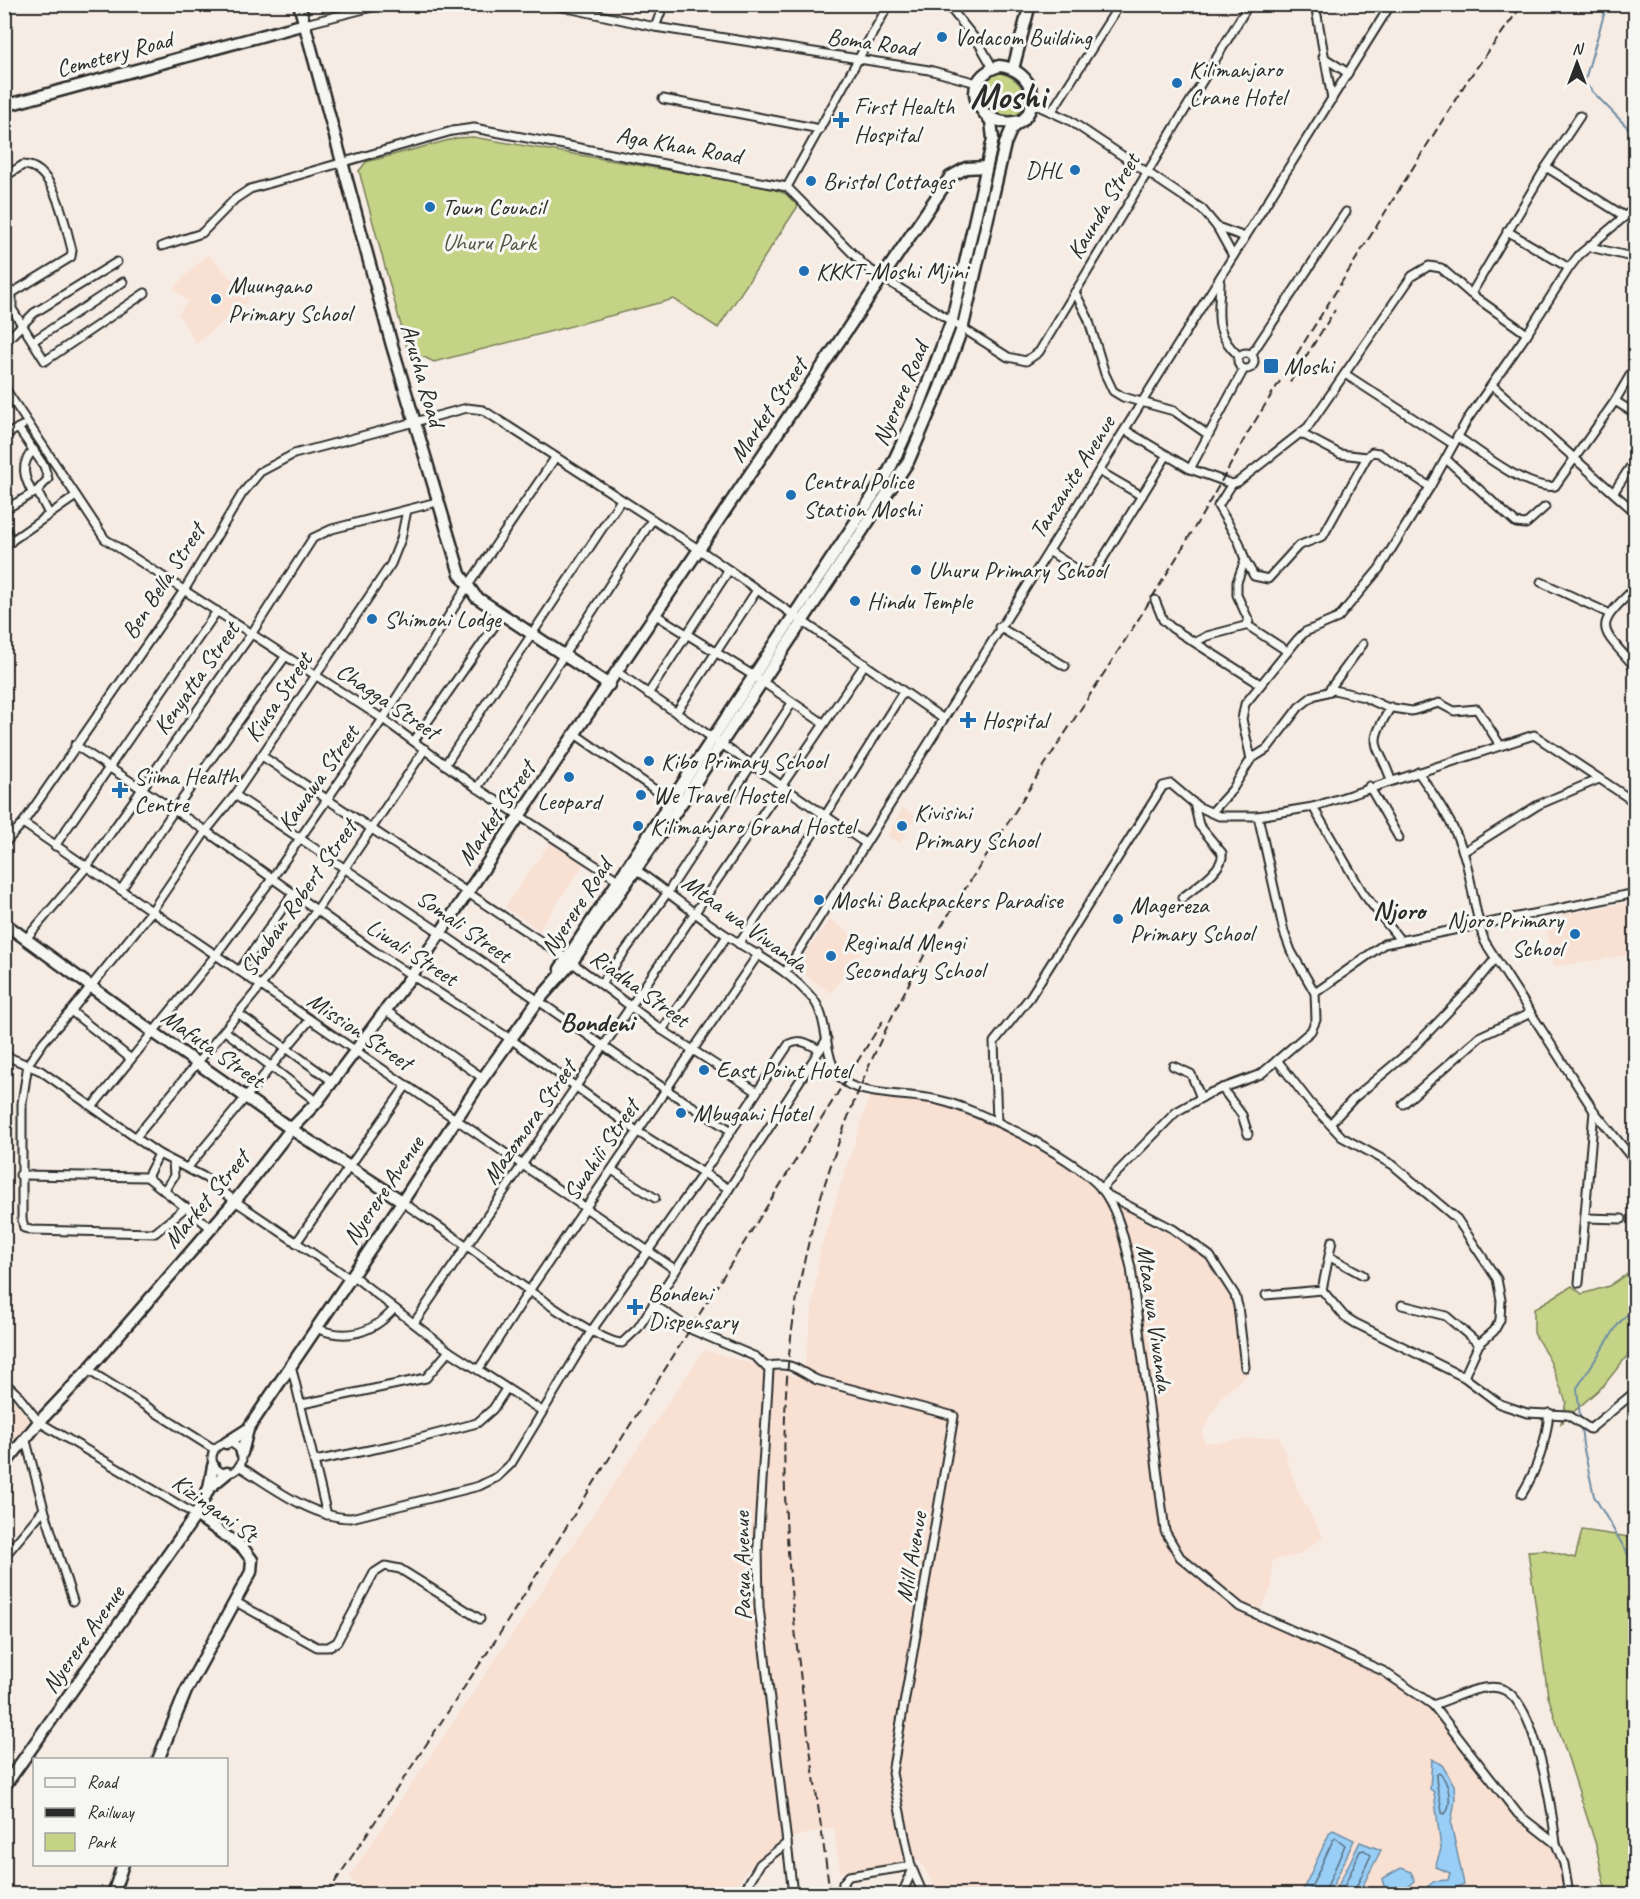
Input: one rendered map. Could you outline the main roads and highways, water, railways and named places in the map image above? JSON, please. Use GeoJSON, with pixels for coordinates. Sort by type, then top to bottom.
{"type":"FeatureCollection","features":[{"type":"Feature","properties":{"kind":"main road","name":"Arusha Road"},"geometry":{"type":"LineString","coordinates":[[299,4],[437,502],[458,567],[467,586],[476,597],[609,684]]}},
{"type":"Feature","properties":{"kind":"main road"},"geometry":{"type":"LineString","coordinates":[[1013,69],[1030,4]]}},
{"type":"Feature","properties":{"kind":"main road","name":"Cemetery Road"},"geometry":{"type":"LineString","coordinates":[[4,106],[304,24]]}},
{"type":"Feature","properties":{"kind":"main road"},"geometry":{"type":"LineString","coordinates":[[999,66],[1013,69],[1028,83],[1033,92],[1034,104],[1023,120],[1006,124],[991,119],[984,113],[975,94],[980,77],[993,68],[999,66]]}},
{"type":"Feature","properties":{"kind":"main road","name":"Nyerere Road"},"geometry":{"type":"LineString","coordinates":[[556,977],[758,678],[901,449],[952,320],[993,131],[991,121],[984,113]]}},
{"type":"Feature","properties":{"kind":"main road","name":"Nyerere Road"},"geometry":{"type":"LineString","coordinates":[[798,616],[908,462],[963,326],[1005,144],[1012,128],[1023,120]]}},
{"type":"Feature","properties":{"kind":"main road","name":"Market Street"},"geometry":{"type":"LineString","coordinates":[[4,1465],[26,1441],[39,1422],[88,1370],[235,1201],[355,1052],[469,893],[518,816],[950,177],[966,168],[986,167]]}},
{"type":"Feature","properties":{"kind":"main road","name":"Mafuta Street"},"geometry":{"type":"LineString","coordinates":[[4,923],[196,1063],[402,1202]]}},
{"type":"Feature","properties":{"kind":"main road","name":"Nyerere Avenue"},"geometry":{"type":"LineString","coordinates":[[248,1429],[402,1202],[455,1118],[556,977]]}},
{"type":"Feature","properties":{"kind":"main road"},"geometry":{"type":"LineString","coordinates":[[226,1443],[248,1429]]}},
{"type":"Feature","properties":{"kind":"main road"},"geometry":{"type":"LineString","coordinates":[[242,1453],[248,1429]]}},
{"type":"Feature","properties":{"kind":"main road"},"geometry":{"type":"LineString","coordinates":[[196,1515],[208,1488],[213,1466]]}},
{"type":"Feature","properties":{"kind":"main road"},"geometry":{"type":"LineString","coordinates":[[208,1488],[227,1473]]}},
{"type":"Feature","properties":{"kind":"main road","name":"Nyerere Avenue"},"geometry":{"type":"LineString","coordinates":[[4,1787],[196,1515]]}},
{"type":"Feature","properties":{"kind":"main road","name":"Kizingani St"},"geometry":{"type":"LineString","coordinates":[[159,1758],[186,1690],[251,1572],[252,1560],[243,1548],[196,1515]]}},
{"type":"Feature","properties":{"kind":"main road"},"geometry":{"type":"LineString","coordinates":[[113,1894],[122,1866]]}},
{"type":"Feature","properties":{"kind":"water"},"geometry":{"type":"Polygon","coordinates":[[[1432,1759],[1442,1765],[1454,1785],[1455,1800],[1451,1824],[1464,1884],[1459,1886],[1454,1894],[1422,1894],[1420,1892],[1435,1881],[1448,1880],[1450,1873],[1435,1867],[1441,1849],[1434,1792],[1430,1789],[1432,1759]]]}},
{"type":"Feature","properties":{"kind":"water"},"geometry":{"type":"Polygon","coordinates":[[[1333,1830],[1354,1840],[1329,1894],[1301,1894],[1330,1832],[1333,1830]]]}},
{"type":"Feature","properties":{"kind":"water"},"geometry":{"type":"Polygon","coordinates":[[[1360,1842],[1381,1850],[1360,1891],[1356,1894],[1334,1894],[1360,1842]]]}},
{"type":"Feature","properties":{"kind":"water"},"geometry":{"type":"Polygon","coordinates":[[[1401,1868],[1412,1872],[1414,1881],[1401,1892],[1385,1890],[1382,1879],[1401,1868]]]}},
{"type":"Feature","properties":{"kind":"waterway"},"geometry":{"type":"LineString","coordinates":[[1602,4],[1605,11],[1584,83],[1636,136]]}},
{"type":"Feature","properties":{"kind":"waterway"},"geometry":{"type":"LineString","coordinates":[[1636,1306],[1619,1323],[1577,1388],[1583,1445],[1594,1496],[1636,1568]]}},
{"type":"Feature","properties":{"kind":"railway"},"geometry":{"type":"LineString","coordinates":[[830,1894],[795,1630],[785,1497],[785,1431],[788,1365],[795,1311],[805,1258],[835,1152],[876,1051],[935,936],[1164,579],[1247,434],[1467,81],[1523,4]]}},
{"type":"Feature","properties":{"kind":"railway"},"geometry":{"type":"LineString","coordinates":[[1290,382],[1335,310]]}},
{"type":"Feature","properties":{"kind":"railway"},"geometry":{"type":"LineString","coordinates":[[327,1894],[497,1638],[884,1019]]}},
{"type":"Feature","properties":{"kind":"place","name":"Vodacom Building"},"geometry":{"type":"Point","coordinates":[942,37]}},
{"type":"Feature","properties":{"kind":"place","name":"Kilimanjaro Crane Hotel"},"geometry":{"type":"Point","coordinates":[1177,83]}},
{"type":"Feature","properties":{"kind":"place","name":"First Health Hospital"},"geometry":{"type":"Point","coordinates":[841,120]}},
{"type":"Feature","properties":{"kind":"place","name":"DHL"},"geometry":{"type":"Point","coordinates":[1075,170]}},
{"type":"Feature","properties":{"kind":"place","name":"Bristol Cottages"},"geometry":{"type":"Point","coordinates":[811,181]}},
{"type":"Feature","properties":{"kind":"place","name":"Town Council"},"geometry":{"type":"Point","coordinates":[430,207]}},
{"type":"Feature","properties":{"kind":"place","name":"KKKT-Moshi Mjini"},"geometry":{"type":"Point","coordinates":[804,271]}},
{"type":"Feature","properties":{"kind":"place","name":"Muungano Primary School"},"geometry":{"type":"Point","coordinates":[216,299]}},
{"type":"Feature","properties":{"kind":"place","name":"Moshi"},"geometry":{"type":"Point","coordinates":[1271,366]}},
{"type":"Feature","properties":{"kind":"place","name":"Central Police Station Moshi"},"geometry":{"type":"Point","coordinates":[791,495]}},
{"type":"Feature","properties":{"kind":"place","name":"Uhuru Primary School"},"geometry":{"type":"Point","coordinates":[916,570]}},
{"type":"Feature","properties":{"kind":"place","name":"Hindu Temple"},"geometry":{"type":"Point","coordinates":[855,601]}},
{"type":"Feature","properties":{"kind":"place","name":"Shimoni Lodge"},"geometry":{"type":"Point","coordinates":[372,619]}},
{"type":"Feature","properties":{"kind":"place","name":"Hospital"},"geometry":{"type":"Point","coordinates":[968,720]}},
{"type":"Feature","properties":{"kind":"place","name":"Kibo Primary School"},"geometry":{"type":"Point","coordinates":[649,761]}},
{"type":"Feature","properties":{"kind":"place","name":"Leopard"},"geometry":{"type":"Point","coordinates":[569,777]}},
{"type":"Feature","properties":{"kind":"place","name":"Siima Health Centre"},"geometry":{"type":"Point","coordinates":[120,790]}},
{"type":"Feature","properties":{"kind":"place","name":"We Travel Hostel"},"geometry":{"type":"Point","coordinates":[641,795]}},
{"type":"Feature","properties":{"kind":"place","name":"Kilimanjaro Grand Hostel"},"geometry":{"type":"Point","coordinates":[638,826]}},
{"type":"Feature","properties":{"kind":"place","name":"Kivisini Primary School"},"geometry":{"type":"Point","coordinates":[902,826]}},
{"type":"Feature","properties":{"kind":"place","name":"Moshi Backpackers Paradise"},"geometry":{"type":"Point","coordinates":[819,900]}},
{"type":"Feature","properties":{"kind":"place","name":"Magereza Primary School"},"geometry":{"type":"Point","coordinates":[1118,919]}},
{"type":"Feature","properties":{"kind":"place","name":"Njoro Primary School"},"geometry":{"type":"Point","coordinates":[1575,934]}},
{"type":"Feature","properties":{"kind":"place","name":"Reginald Mengi Secondary School"},"geometry":{"type":"Point","coordinates":[831,956]}},
{"type":"Feature","properties":{"kind":"place","name":"East Point Hotel"},"geometry":{"type":"Point","coordinates":[704,1070]}},
{"type":"Feature","properties":{"kind":"place","name":"Mbugani Hotel"},"geometry":{"type":"Point","coordinates":[681,1113]}},
{"type":"Feature","properties":{"kind":"place","name":"Bondeni Dispensary"},"geometry":{"type":"Point","coordinates":[635,1307]}},
{"type":"Feature","properties":{"kind":"district","name":"Moshi"},"geometry":{"type":"Point","coordinates":[1008,96]}},
{"type":"Feature","properties":{"kind":"district","name":"Njoro"},"geometry":{"type":"Point","coordinates":[1399,910]}},
{"type":"Feature","properties":{"kind":"district","name":"Bondeni"},"geometry":{"type":"Point","coordinates":[597,1022]}},
{"type":"Feature","properties":{"kind":"park label","name":"Uhuru Park"},"geometry":{"type":"Point","coordinates":[489,242]}}]}
